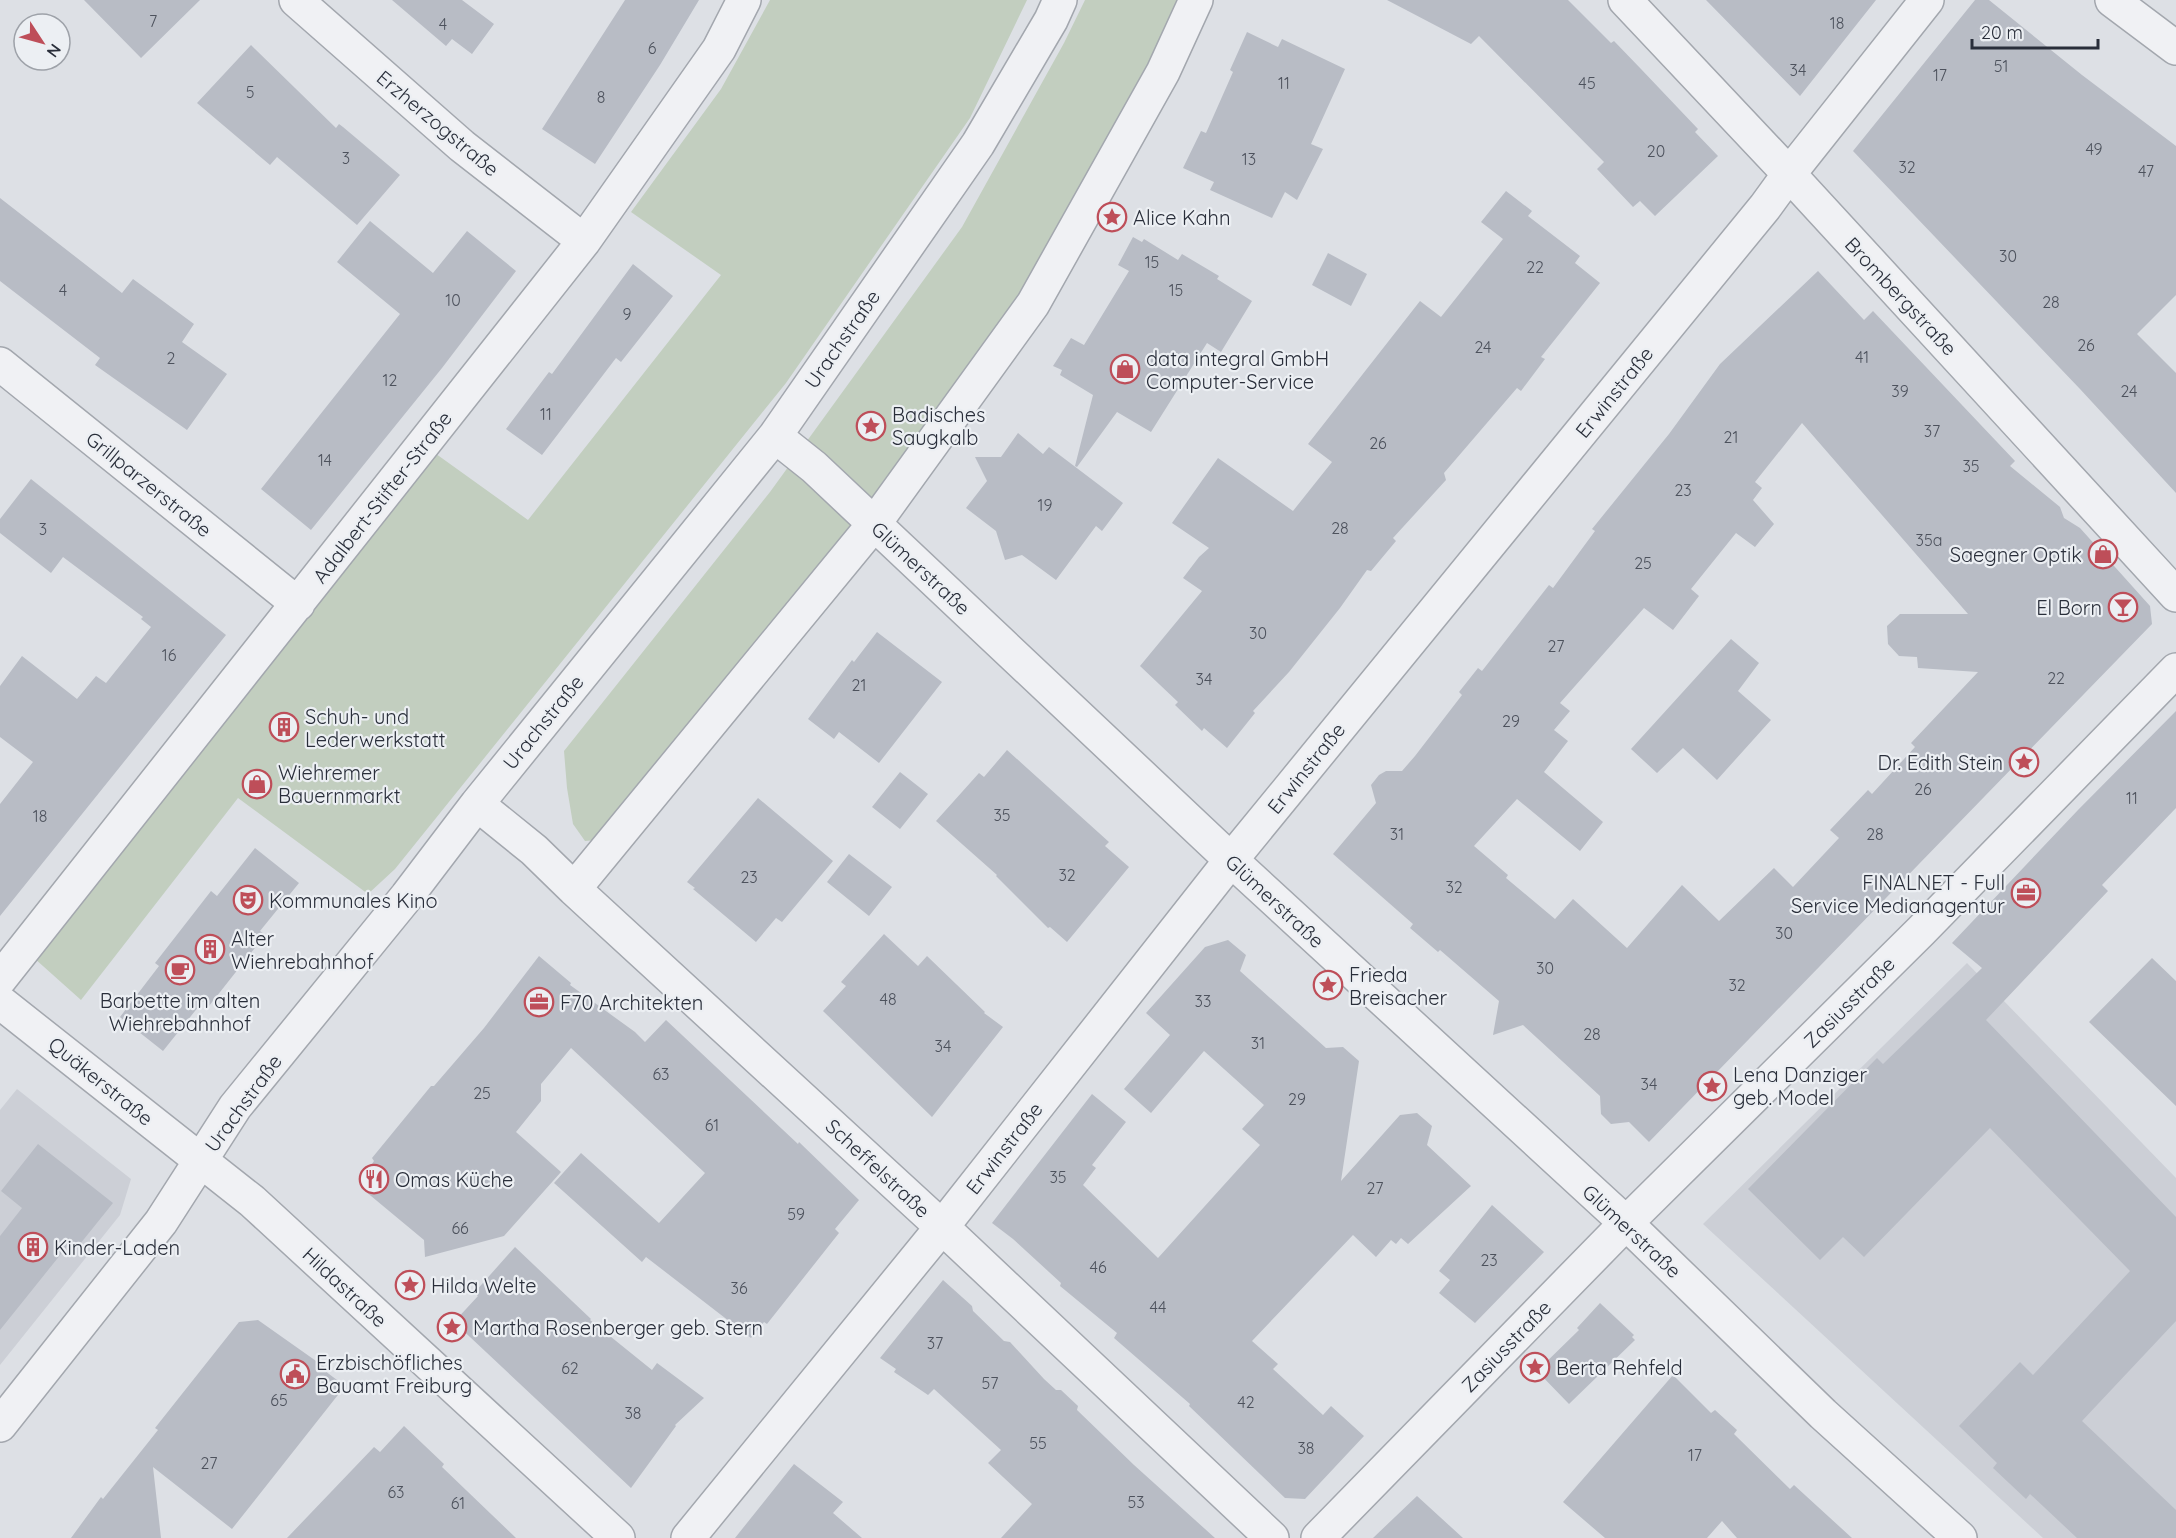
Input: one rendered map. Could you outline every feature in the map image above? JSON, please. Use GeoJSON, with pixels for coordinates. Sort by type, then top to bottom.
{"type":"FeatureCollection","features":[{"type":"Feature","properties":{"kind":"street","name":"Erzherzogstraße"},"geometry":{"type":"LineString","coordinates":[[296,0],[462,146],[584,241]]}},
{"type":"Feature","properties":{"kind":"street","name":"Adalbert-Stifter-Straße"},"geometry":{"type":"LineString","coordinates":[[0,979],[584,241],[719,49],[744,0]]}},
{"type":"Feature","properties":{"kind":"street","name":"Urachstraße"},"geometry":{"type":"LineString","coordinates":[[0,1425],[161,1222],[235,1107],[775,436],[978,144],[1051,20],[1060,0]]}},
{"type":"Feature","properties":{"kind":"street"},"geometry":{"type":"LineString","coordinates":[[574,889],[874,524],[1033,304],[1163,72],[1196,0]]}},
{"type":"Feature","properties":{"kind":"street","name":"Brombergstraße"},"geometry":{"type":"LineString","coordinates":[[1625,0],[1789,174],[2176,595]]}},
{"type":"Feature","properties":{"kind":"street","name":"Erwinstraße"},"geometry":{"type":"LineString","coordinates":[[688,1538],[942,1227],[1231,860],[1765,207],[1928,0]]}},
{"type":"Feature","properties":{"kind":"street"},"geometry":{"type":"LineString","coordinates":[[2112,0],[2176,48]]}},
{"type":"Feature","properties":{"kind":"street","name":"Grillparzerstraße"},"geometry":{"type":"LineString","coordinates":[[0,364],[298,604]]}},
{"type":"Feature","properties":{"kind":"street","name":"Glümerstraße"},"geometry":{"type":"LineString","coordinates":[[775,436],[814,467],[1231,860],[1626,1223],[1823,1414],[1960,1538]]}},
{"type":"Feature","properties":{"kind":"street","name":"Zasiusstraße"},"geometry":{"type":"LineString","coordinates":[[1318,1538],[1626,1223],[1921,931],[2176,670]]}},
{"type":"Feature","properties":{"kind":"street","name":"Scheffelstraße"},"geometry":{"type":"LineString","coordinates":[[477,804],[534,850],[942,1227],[1272,1538]]}},
{"type":"Feature","properties":{"kind":"street","name":"Quäkerstraße"},"geometry":{"type":"LineString","coordinates":[[0,1002],[201,1162]]}},
{"type":"Feature","properties":{"kind":"street","name":"Hildastraße"},"geometry":{"type":"LineString","coordinates":[[201,1162],[252,1202],[618,1538]]}},
{"type":"Feature","properties":{"kind":"shaded area"},"geometry":{"type":"Polygon","coordinates":[[[1967,963],[2176,1178],[2176,1538],[2043,1538],[1703,1224],[1967,963]]]}},
{"type":"Feature","properties":{"kind":"shaded area"},"geometry":{"type":"Polygon","coordinates":[[[17,1089],[131,1179],[120,1215],[0,1365],[0,1110],[17,1089]]]}},
{"type":"Feature","properties":{"kind":"green space"},"geometry":{"type":"Polygon","coordinates":[[[770,0],[1027,0],[970,118],[786,383],[395,869],[368,894],[238,798],[81,1000],[34,958],[432,451],[528,520],[721,275],[631,212],[721,89],[770,0]]]}},
{"type":"Feature","properties":{"kind":"green space"},"geometry":{"type":"Polygon","coordinates":[[[1085,0],[1180,0],[1136,91],[1019,299],[875,497],[597,840],[585,841],[573,824],[564,751],[770,492],[962,227],[1064,43],[1085,0]]]}},
{"type":"Feature","properties":{"kind":"building"},"geometry":{"type":"Polygon","coordinates":[[[84,0],[200,0],[141,58],[84,0]]]}},
{"type":"Feature","properties":{"kind":"building"},"geometry":{"type":"Polygon","coordinates":[[[392,0],[462,0],[494,24],[472,54],[452,39],[446,46],[392,0]]]}},
{"type":"Feature","properties":{"kind":"building"},"geometry":{"type":"Polygon","coordinates":[[[625,0],[699,0],[660,65],[595,164],[542,129],[625,0]]]}},
{"type":"Feature","properties":{"kind":"building"},"geometry":{"type":"Polygon","coordinates":[[[1387,0],[1568,0],[1611,43],[1614,41],[1641,69],[1698,129],[1695,132],[1718,156],[1655,216],[1640,201],[1633,207],[1597,169],[1604,162],[1479,36],[1471,44],[1387,0]]]}},
{"type":"Feature","properties":{"kind":"building"},"geometry":{"type":"Polygon","coordinates":[[[1706,0],[1876,0],[1800,96],[1706,0]]]}},
{"type":"Feature","properties":{"kind":"building"},"geometry":{"type":"Polygon","coordinates":[[[1975,0],[1989,0],[2082,75],[2176,146],[2176,295],[2137,334],[2176,373],[2176,493],[1853,151],[1975,0]]]}},
{"type":"Feature","properties":{"kind":"building"},"geometry":{"type":"Polygon","coordinates":[[[1247,32],[1278,47],[1282,39],[1345,69],[1311,144],[1323,149],[1297,200],[1285,192],[1272,218],[1210,190],[1214,182],[1183,168],[1201,131],[1206,133],[1233,72],[1230,70],[1247,32]]]}},
{"type":"Feature","properties":{"kind":"building"},"geometry":{"type":"Polygon","coordinates":[[[251,45],[336,128],[339,124],[400,175],[357,225],[277,157],[270,165],[197,103],[251,45]]]}},
{"type":"Feature","properties":{"kind":"building"},"geometry":{"type":"Polygon","coordinates":[[[1506,191],[1532,211],[1528,216],[1580,256],[1575,263],[1600,283],[1541,357],[1545,359],[1521,391],[1517,388],[1444,473],[1446,480],[1393,538],[1396,541],[1371,571],[1367,570],[1289,672],[1253,711],[1255,713],[1227,748],[1204,728],[1202,731],[1175,705],[1178,702],[1140,666],[1202,591],[1183,578],[1209,548],[1172,523],[1218,458],[1293,511],[1332,462],[1308,444],[1420,301],[1441,317],[1503,239],[1481,222],[1506,191]]]}},
{"type":"Feature","properties":{"kind":"building"},"geometry":{"type":"Polygon","coordinates":[[[0,198],[122,293],[133,279],[194,324],[182,342],[227,374],[187,430],[95,365],[100,358],[0,281],[0,198]]]}},
{"type":"Feature","properties":{"kind":"building"},"geometry":{"type":"Polygon","coordinates":[[[370,221],[433,273],[467,231],[516,271],[442,368],[311,530],[261,489],[400,314],[337,262],[370,221]]]}},
{"type":"Feature","properties":{"kind":"building"},"geometry":{"type":"Polygon","coordinates":[[[1133,237],[1142,242],[1144,239],[1178,260],[1182,254],[1219,276],[1217,279],[1252,301],[1221,352],[1207,343],[1151,432],[1117,412],[1077,467],[1075,466],[1093,395],[1060,375],[1062,370],[1053,366],[1071,338],[1084,345],[1129,271],[1118,265],[1133,237]]]}},
{"type":"Feature","properties":{"kind":"building"},"geometry":{"type":"Polygon","coordinates":[[[1328,253],[1367,274],[1351,306],[1312,285],[1328,253]]]}},
{"type":"Feature","properties":{"kind":"building"},"geometry":{"type":"Polygon","coordinates":[[[633,264],[673,296],[621,362],[616,358],[542,455],[506,429],[549,372],[552,374],[633,264]]]}},
{"type":"Feature","properties":{"kind":"building"},"geometry":{"type":"Polygon","coordinates":[[[1818,271],[1864,320],[1873,311],[2015,461],[2010,466],[2060,507],[2064,518],[2080,528],[2150,606],[2152,624],[1649,1142],[1629,1122],[1611,1124],[1601,1114],[1600,1096],[1523,1025],[1493,1035],[1499,1001],[1440,950],[1438,952],[1410,928],[1413,924],[1333,854],[1376,803],[1371,785],[1379,775],[1386,771],[1402,771],[1415,756],[1462,695],[1459,692],[1478,668],[1482,671],[1549,585],[1553,588],[1595,531],[1592,529],[1669,434],[1720,364],[1818,271]],[[1802,423],[1755,482],[1762,488],[1753,500],[1774,524],[1755,547],[1736,533],[1691,589],[1699,596],[1673,630],[1644,608],[1560,703],[1570,711],[1554,730],[1568,741],[1544,772],[1603,822],[1580,851],[1517,799],[1474,846],[1508,875],[1506,878],[1555,919],[1573,899],[1627,948],[1682,885],[1719,921],[1774,868],[1793,887],[1839,838],[1830,830],[1868,790],[1872,794],[1915,747],[1911,743],[1978,672],[1918,668],[1917,657],[1899,656],[1888,644],[1887,626],[1900,614],[1968,614],[1802,423]]]}},
{"type":"Feature","properties":{"kind":"building"},"geometry":{"type":"Polygon","coordinates":[[[1018,433],[1043,454],[1049,447],[1123,503],[1102,531],[1096,526],[1056,580],[1022,555],[1005,560],[996,531],[966,508],[987,481],[975,457],[1001,457],[1018,433]]]}},
{"type":"Feature","properties":{"kind":"building"},"geometry":{"type":"Polygon","coordinates":[[[31,479],[226,635],[0,916],[0,804],[33,762],[0,737],[0,686],[22,656],[77,699],[96,676],[106,683],[151,627],[141,619],[143,617],[63,557],[51,573],[0,533],[0,519],[31,479]]]}},
{"type":"Feature","properties":{"kind":"building"},"geometry":{"type":"Polygon","coordinates":[[[877,632],[942,682],[879,763],[839,732],[834,739],[808,719],[852,660],[854,662],[877,632]]]}},
{"type":"Feature","properties":{"kind":"building"},"geometry":{"type":"Polygon","coordinates":[[[1731,639],[1759,663],[1738,691],[1771,720],[1717,780],[1683,748],[1657,773],[1631,749],[1731,639]]]}},
{"type":"Feature","properties":{"kind":"building"},"geometry":{"type":"Polygon","coordinates":[[[2176,711],[2176,808],[2102,885],[2108,891],[1986,1020],[2176,1217],[2176,1321],[2082,1421],[2176,1510],[2176,1538],[2077,1538],[2030,1494],[2026,1499],[1993,1468],[1997,1463],[1959,1426],[2020,1362],[2033,1375],[2130,1271],[1990,1128],[1864,1257],[1843,1237],[1820,1260],[1748,1189],[1877,1058],[1883,1064],[1982,968],[1952,943],[2176,711]]]}},
{"type":"Feature","properties":{"kind":"building"},"geometry":{"type":"Polygon","coordinates":[[[1007,750],[1109,842],[1105,846],[1129,867],[1067,942],[1050,927],[1048,928],[997,875],[936,821],[979,773],[984,777],[1007,750]]]}},
{"type":"Feature","properties":{"kind":"building"},"geometry":{"type":"Polygon","coordinates":[[[900,772],[928,794],[900,829],[872,807],[900,772]]]}},
{"type":"Feature","properties":{"kind":"building"},"geometry":{"type":"Polygon","coordinates":[[[758,798],[833,861],[782,922],[776,918],[756,942],[687,882],[758,798]]]}},
{"type":"Feature","properties":{"kind":"building","name":"Alter Wiehrebahnhof"},"geometry":{"type":"Polygon","coordinates":[[[255,848],[299,883],[260,931],[265,935],[209,1006],[203,1001],[163,1051],[120,1017],[159,966],[155,963],[211,891],[217,896],[255,848]]]}},
{"type":"Feature","properties":{"kind":"building"},"geometry":{"type":"Polygon","coordinates":[[[849,854],[892,887],[869,916],[827,882],[849,854]]]}},
{"type":"Feature","properties":{"kind":"building"},"geometry":{"type":"Polygon","coordinates":[[[884,934],[918,966],[927,956],[984,1013],[1003,1027],[932,1117],[823,1011],[846,986],[841,982],[884,934]]]}},
{"type":"Feature","properties":{"kind":"building"},"geometry":{"type":"Polygon","coordinates":[[[1228,940],[1246,955],[1240,971],[1326,1048],[1343,1047],[1359,1061],[1341,1181],[1400,1115],[1417,1113],[1432,1126],[1427,1145],[1471,1186],[1408,1244],[1401,1238],[1396,1244],[1391,1240],[1376,1257],[1353,1235],[1252,1341],[1278,1364],[1273,1369],[1323,1415],[1331,1406],[1364,1436],[1305,1499],[1285,1498],[1189,1406],[1190,1404],[1114,1338],[1117,1333],[1060,1286],[1061,1283],[992,1223],[1092,1094],[1126,1122],[1092,1165],[1096,1168],[1083,1185],[1158,1258],[1260,1145],[1242,1129],[1264,1105],[1204,1051],[1151,1113],[1124,1089],[1170,1035],[1146,1013],[1205,947],[1228,940]]]}},
{"type":"Feature","properties":{"kind":"building"},"geometry":{"type":"Polygon","coordinates":[[[539,956],[571,983],[570,985],[635,1032],[645,1042],[666,1020],[859,1200],[835,1229],[839,1233],[767,1324],[764,1322],[751,1338],[646,1257],[642,1262],[554,1183],[581,1153],[659,1223],[705,1173],[571,1048],[541,1084],[541,1101],[516,1132],[561,1172],[504,1236],[425,1257],[424,1240],[365,1191],[364,1175],[374,1161],[372,1158],[431,1086],[434,1086],[484,1028],[539,956]]]}},
{"type":"Feature","properties":{"kind":"building"},"geometry":{"type":"Polygon","coordinates":[[[2152,958],[2176,981],[2176,1106],[2089,1022],[2152,958]]]}},
{"type":"Feature","properties":{"kind":"building","name":"Kinder-Laden"},"geometry":{"type":"Polygon","coordinates":[[[38,1144],[113,1203],[76,1249],[69,1244],[0,1330],[0,1236],[22,1208],[1,1191],[38,1144]]]}},
{"type":"Feature","properties":{"kind":"building"},"geometry":{"type":"Polygon","coordinates":[[[1492,1205],[1544,1252],[1475,1323],[1439,1293],[1450,1280],[1439,1271],[1492,1205]]]}},
{"type":"Feature","properties":{"kind":"building"},"geometry":{"type":"Polygon","coordinates":[[[515,1247],[590,1320],[652,1370],[657,1363],[704,1398],[675,1425],[631,1488],[454,1322],[478,1296],[474,1293],[515,1247]]]}},
{"type":"Feature","properties":{"kind":"building"},"geometry":{"type":"Polygon","coordinates":[[[943,1280],[972,1306],[973,1311],[1004,1341],[1010,1342],[1044,1379],[1056,1390],[1061,1390],[1078,1406],[1077,1410],[1134,1465],[1215,1538],[1001,1538],[1032,1504],[988,1463],[1001,1450],[934,1389],[928,1395],[894,1372],[896,1369],[880,1358],[943,1280]]]}},
{"type":"Feature","properties":{"kind":"building"},"geometry":{"type":"Polygon","coordinates":[[[1600,1303],[1634,1335],[1632,1337],[1635,1340],[1569,1404],[1537,1371],[1579,1330],[1577,1328],[1600,1303]]]}},
{"type":"Feature","properties":{"kind":"building"},"geometry":{"type":"Polygon","coordinates":[[[258,1320],[326,1368],[325,1371],[345,1386],[232,1529],[153,1467],[161,1538],[71,1538],[101,1497],[103,1499],[158,1430],[155,1428],[239,1322],[258,1320]]]}},
{"type":"Feature","properties":{"kind":"building"},"geometry":{"type":"Polygon","coordinates":[[[1673,1375],[1711,1413],[1715,1410],[1737,1430],[1734,1434],[1790,1489],[1794,1485],[1852,1538],[1737,1538],[1722,1521],[1707,1538],[1605,1538],[1563,1502],[1673,1375]]]}},
{"type":"Feature","properties":{"kind":"building"},"geometry":{"type":"Polygon","coordinates":[[[404,1426],[444,1464],[442,1467],[516,1538],[287,1538],[374,1447],[380,1452],[404,1426]]]}},
{"type":"Feature","properties":{"kind":"building"},"geometry":{"type":"Polygon","coordinates":[[[794,1464],[843,1502],[833,1513],[862,1538],[735,1538],[794,1464]]]}},
{"type":"Feature","properties":{"kind":"building"},"geometry":{"type":"Polygon","coordinates":[[[1417,1496],[1463,1538],[1373,1538],[1417,1496]]]}},
{"type":"Feature","properties":{"kind":"place","name":"Alice Kahn"},"geometry":{"type":"Point","coordinates":[1112,217]}},
{"type":"Feature","properties":{"kind":"place","name":"data integral GmbH Computer-Service"},"geometry":{"type":"Point","coordinates":[1125,369]}},
{"type":"Feature","properties":{"kind":"place","name":"Badisches Saugkalb"},"geometry":{"type":"Point","coordinates":[871,426]}},
{"type":"Feature","properties":{"kind":"place","name":"Saegner Optik"},"geometry":{"type":"Point","coordinates":[2103,554]}},
{"type":"Feature","properties":{"kind":"place","name":"El Born"},"geometry":{"type":"Point","coordinates":[2123,607]}},
{"type":"Feature","properties":{"kind":"place","name":"Schuh- und Lederwerkstatt"},"geometry":{"type":"Point","coordinates":[284,727]}},
{"type":"Feature","properties":{"kind":"place","name":"Dr. Edith Stein"},"geometry":{"type":"Point","coordinates":[2024,762]}},
{"type":"Feature","properties":{"kind":"place","name":"Wiehremer Bauernmarkt"},"geometry":{"type":"Point","coordinates":[257,784]}},
{"type":"Feature","properties":{"kind":"place","name":"FINALNET - Full Service Medianagentur"},"geometry":{"type":"Point","coordinates":[2026,893]}},
{"type":"Feature","properties":{"kind":"place","name":"Kommunales Kino"},"geometry":{"type":"Point","coordinates":[248,900]}},
{"type":"Feature","properties":{"kind":"place","name":"Alter Wiehrebahnhof"},"geometry":{"type":"Point","coordinates":[210,949]}},
{"type":"Feature","properties":{"kind":"place","name":"Barbette im alten Wiehrebahnhof"},"geometry":{"type":"Point","coordinates":[180,970]}},
{"type":"Feature","properties":{"kind":"place","name":"Frieda Breisacher"},"geometry":{"type":"Point","coordinates":[1328,985]}},
{"type":"Feature","properties":{"kind":"place","name":"F70 Architekten"},"geometry":{"type":"Point","coordinates":[539,1002]}},
{"type":"Feature","properties":{"kind":"place","name":"Lena Danziger geb. Model"},"geometry":{"type":"Point","coordinates":[1712,1086]}},
{"type":"Feature","properties":{"kind":"place","name":"Omas Küche"},"geometry":{"type":"Point","coordinates":[374,1179]}},
{"type":"Feature","properties":{"kind":"place","name":"Kinder-Laden"},"geometry":{"type":"Point","coordinates":[33,1247]}},
{"type":"Feature","properties":{"kind":"place","name":"Hilda Welte"},"geometry":{"type":"Point","coordinates":[410,1285]}},
{"type":"Feature","properties":{"kind":"place","name":"Martha Rosenberger geb. Stern"},"geometry":{"type":"Point","coordinates":[452,1327]}},
{"type":"Feature","properties":{"kind":"place","name":"Berta Rehfeld"},"geometry":{"type":"Point","coordinates":[1535,1367]}},
{"type":"Feature","properties":{"kind":"place","name":"Erzbischöfliches Bauamt Freiburg"},"geometry":{"type":"Point","coordinates":[295,1374]}}]}
